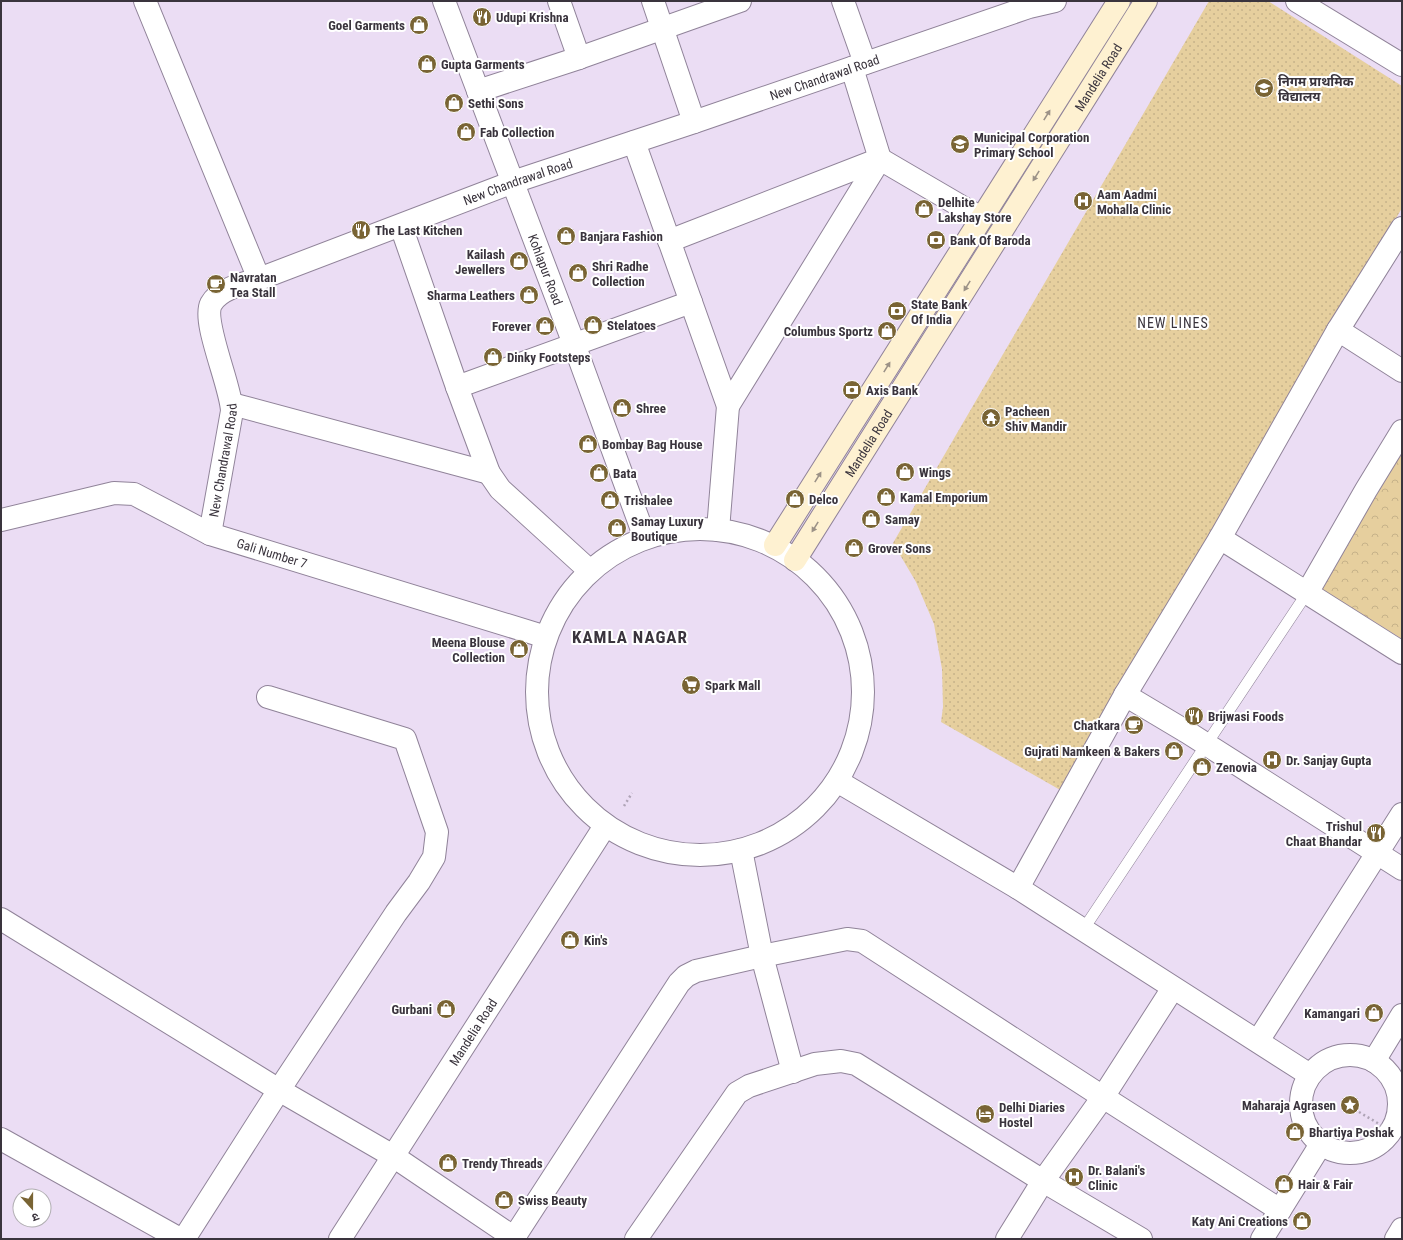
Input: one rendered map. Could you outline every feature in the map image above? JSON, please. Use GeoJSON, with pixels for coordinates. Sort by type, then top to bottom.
{"type":"FeatureCollection","features":[{"type":"Feature","properties":{"kind":"street"},"geometry":{"type":"LineString","coordinates":[[145,1],[259,280]]}},
{"type":"Feature","properties":{"kind":"street","name":"Kohlapur Road"},"geometry":{"type":"LineString","coordinates":[[444,1],[574,344],[645,538]]}},
{"type":"Feature","properties":{"kind":"street"},"geometry":{"type":"LineString","coordinates":[[559,1],[579,58]]}},
{"type":"Feature","properties":{"kind":"street"},"geometry":{"type":"LineString","coordinates":[[653,1],[694,122]]}},
{"type":"Feature","properties":{"kind":"street"},"geometry":{"type":"LineString","coordinates":[[478,91],[579,58],[740,1]]}},
{"type":"Feature","properties":{"kind":"street"},"geometry":{"type":"LineString","coordinates":[[728,406],[880,159],[843,1]]}},
{"type":"Feature","properties":{"kind":"street","name":"New Chandrawal Road"},"geometry":{"type":"LineString","coordinates":[[210,534],[232,404],[211,329],[209,314],[211,304],[216,298],[236,285],[259,280],[513,182],[858,66],[1028,4],[1055,1]]}},
{"type":"Feature","properties":{"kind":"street","name":"Mandelia Road"},"geometry":{"type":"LineString","coordinates":[[775,545],[1119,1]]}},
{"type":"Feature","properties":{"kind":"street","name":"Mandelia Road"},"geometry":{"type":"LineString","coordinates":[[795,560],[1146,1]]}},
{"type":"Feature","properties":{"kind":"street"},"geometry":{"type":"LineString","coordinates":[[1297,1],[1402,65]]}},
{"type":"Feature","properties":{"kind":"street"},"geometry":{"type":"LineString","coordinates":[[634,142],[728,406],[718,530]]}},
{"type":"Feature","properties":{"kind":"street"},"geometry":{"type":"LineString","coordinates":[[880,159],[981,218]]}},
{"type":"Feature","properties":{"kind":"street"},"geometry":{"type":"LineString","coordinates":[[669,241],[880,159]]}},
{"type":"Feature","properties":{"kind":"street"},"geometry":{"type":"LineString","coordinates":[[401,226],[457,387],[489,473],[500,489],[590,571]]}},
{"type":"Feature","properties":{"kind":"street"},"geometry":{"type":"LineString","coordinates":[[1018,888],[1125,695],[1220,538],[1338,330],[1402,228]]}},
{"type":"Feature","properties":{"kind":"street"},"geometry":{"type":"LineString","coordinates":[[457,387],[691,302]]}},
{"type":"Feature","properties":{"kind":"street"},"geometry":{"type":"LineString","coordinates":[[1338,330],[1402,371]]}},
{"type":"Feature","properties":{"kind":"street"},"geometry":{"type":"LineString","coordinates":[[232,404],[489,473]]}},
{"type":"Feature","properties":{"kind":"street"},"geometry":{"type":"LineString","coordinates":[[1307,593],[1366,490],[1402,431]]}},
{"type":"Feature","properties":{"kind":"street","name":"Gali Number 7"},"geometry":{"type":"LineString","coordinates":[[1,520],[114,493],[134,494],[210,534],[546,638]]}},
{"type":"Feature","properties":{"kind":"street"},"geometry":{"type":"LineString","coordinates":[[703,529],[733,532],[775,545],[811,571],[830,592],[846,617],[857,643],[863,671],[864,700],[860,729],[851,756],[838,781],[823,800],[786,832],[764,842],[741,850],[713,855],[684,855],[656,850],[629,840],[605,826],[582,806],[563,782],[549,756],[540,727],[536,697],[538,666],[546,638],[557,613],[572,590],[590,571],[607,558],[645,538],[674,531],[703,529]]}},
{"type":"Feature","properties":{"kind":"street"},"geometry":{"type":"LineString","coordinates":[[1220,538],[1402,653]]}},
{"type":"Feature","properties":{"kind":"street"},"geometry":{"type":"LineString","coordinates":[[1125,695],[1206,744],[1402,869]]}},
{"type":"Feature","properties":{"kind":"street"},"geometry":{"type":"LineString","coordinates":[[184,1239],[279,1090],[396,912],[419,882],[434,857],[437,832],[405,739],[268,697]]}},
{"type":"Feature","properties":{"kind":"street"},"geometry":{"type":"LineString","coordinates":[[838,781],[1018,888],[1310,1075]]}},
{"type":"Feature","properties":{"kind":"street"},"geometry":{"type":"LineString","coordinates":[[1258,1041],[1402,814]]}},
{"type":"Feature","properties":{"kind":"street","name":"Mandelia Road"},"geometry":{"type":"LineString","coordinates":[[340,1239],[605,826]]}},
{"type":"Feature","properties":{"kind":"street"},"geometry":{"type":"LineString","coordinates":[[741,850],[762,956],[793,1072]]}},
{"type":"Feature","properties":{"kind":"street"},"geometry":{"type":"LineString","coordinates":[[1,919],[279,1090],[392,1156],[514,1239],[679,983],[686,976],[696,971],[847,939],[862,941],[1102,1097],[1280,1210]]}},
{"type":"Feature","properties":{"kind":"street"},"geometry":{"type":"LineString","coordinates":[[1007,1239],[1173,988]]}},
{"type":"Feature","properties":{"kind":"street"},"geometry":{"type":"LineString","coordinates":[[1374,1061],[1402,1015]]}},
{"type":"Feature","properties":{"kind":"street"},"geometry":{"type":"LineString","coordinates":[[1346,1055],[1360,1056],[1374,1061],[1386,1071],[1395,1084],[1399,1100],[1397,1133],[1367,1150],[1351,1153],[1336,1151],[1321,1144],[1310,1134],[1303,1120],[1300,1104],[1303,1089],[1310,1075],[1320,1064],[1332,1058],[1346,1055]]}},
{"type":"Feature","properties":{"kind":"street"},"geometry":{"type":"LineString","coordinates":[[636,1239],[737,1093],[749,1086],[816,1064],[842,1061],[856,1064],[1135,1237]]}},
{"type":"Feature","properties":{"kind":"street"},"geometry":{"type":"LineString","coordinates":[[1,1139],[180,1239]]}},
{"type":"Feature","properties":{"kind":"street"},"geometry":{"type":"LineString","coordinates":[[1262,1239],[1321,1144]]}},
{"type":"Feature","properties":{"kind":"street"},"geometry":{"type":"LineString","coordinates":[[1396,1239],[1402,1230]]}},
{"type":"Feature","properties":{"kind":"lane"},"geometry":{"type":"LineString","coordinates":[[1083,930],[1307,593]]}},
{"type":"Feature","properties":{"kind":"path"},"geometry":{"type":"LineString","coordinates":[[624,806],[632,793]]}},
{"type":"Feature","properties":{"kind":"path"},"geometry":{"type":"LineString","coordinates":[[1359,1112],[1397,1133]]}},
{"type":"Feature","properties":{"kind":"green space"},"geometry":{"type":"Polygon","coordinates":[[[1209,1],[1268,1],[1402,86],[1402,208],[1062,791],[941,722],[943,707],[942,669],[934,624],[916,582],[893,543],[1209,1]]]}},
{"type":"Feature","properties":{"kind":"green space"},"geometry":{"type":"Polygon","coordinates":[[[1402,447],[1402,639],[1315,585],[1402,447]]]}},
{"type":"Feature","properties":{"kind":"place","name":"Udupi Krishna"},"geometry":{"type":"Point","coordinates":[482,17]}},
{"type":"Feature","properties":{"kind":"place","name":"Goel Garments"},"geometry":{"type":"Point","coordinates":[419,25]}},
{"type":"Feature","properties":{"kind":"place","name":"Gupta Garments"},"geometry":{"type":"Point","coordinates":[427,64]}},
{"type":"Feature","properties":{"kind":"place","name":"निगम प्राथमिक विद्यालय"},"geometry":{"type":"Point","coordinates":[1264,88]}},
{"type":"Feature","properties":{"kind":"place","name":"Sethi Sons"},"geometry":{"type":"Point","coordinates":[454,103]}},
{"type":"Feature","properties":{"kind":"place","name":"Fab Collection"},"geometry":{"type":"Point","coordinates":[466,132]}},
{"type":"Feature","properties":{"kind":"place","name":"Municipal Corporation Primary School"},"geometry":{"type":"Point","coordinates":[960,144]}},
{"type":"Feature","properties":{"kind":"place","name":"Aam Aadmi Mohalla Clinic"},"geometry":{"type":"Point","coordinates":[1083,201]}},
{"type":"Feature","properties":{"kind":"place","name":"Delhite Lakshay Store"},"geometry":{"type":"Point","coordinates":[924,209]}},
{"type":"Feature","properties":{"kind":"place","name":"The Last Kitchen"},"geometry":{"type":"Point","coordinates":[361,230]}},
{"type":"Feature","properties":{"kind":"place","name":"Banjara Fashion"},"geometry":{"type":"Point","coordinates":[566,236]}},
{"type":"Feature","properties":{"kind":"place","name":"Bank Of Baroda"},"geometry":{"type":"Point","coordinates":[936,240]}},
{"type":"Feature","properties":{"kind":"place","name":"Kailash Jewellers"},"geometry":{"type":"Point","coordinates":[519,261]}},
{"type":"Feature","properties":{"kind":"place","name":"Shri Radhe Collection"},"geometry":{"type":"Point","coordinates":[578,273]}},
{"type":"Feature","properties":{"kind":"place","name":"Navratan Tea Stall"},"geometry":{"type":"Point","coordinates":[216,284]}},
{"type":"Feature","properties":{"kind":"place","name":"Sharma Leathers"},"geometry":{"type":"Point","coordinates":[529,295]}},
{"type":"Feature","properties":{"kind":"place","name":"State Bank Of India"},"geometry":{"type":"Point","coordinates":[897,311]}},
{"type":"Feature","properties":{"kind":"place","name":"Stelatoes"},"geometry":{"type":"Point","coordinates":[593,325]}},
{"type":"Feature","properties":{"kind":"place","name":"Forever"},"geometry":{"type":"Point","coordinates":[545,326]}},
{"type":"Feature","properties":{"kind":"place","name":"Columbus Sportz"},"geometry":{"type":"Point","coordinates":[887,331]}},
{"type":"Feature","properties":{"kind":"place","name":"Dinky Footsteps"},"geometry":{"type":"Point","coordinates":[493,357]}},
{"type":"Feature","properties":{"kind":"place","name":"Axis Bank"},"geometry":{"type":"Point","coordinates":[852,390]}},
{"type":"Feature","properties":{"kind":"place","name":"Shree"},"geometry":{"type":"Point","coordinates":[622,408]}},
{"type":"Feature","properties":{"kind":"place","name":"Pacheen Shiv Mandir"},"geometry":{"type":"Point","coordinates":[991,418]}},
{"type":"Feature","properties":{"kind":"place","name":"Bombay Bag House"},"geometry":{"type":"Point","coordinates":[588,444]}},
{"type":"Feature","properties":{"kind":"place","name":"Wings"},"geometry":{"type":"Point","coordinates":[905,472]}},
{"type":"Feature","properties":{"kind":"place","name":"Bata"},"geometry":{"type":"Point","coordinates":[599,473]}},
{"type":"Feature","properties":{"kind":"place","name":"Kamal Emporium"},"geometry":{"type":"Point","coordinates":[886,497]}},
{"type":"Feature","properties":{"kind":"place","name":"Delco"},"geometry":{"type":"Point","coordinates":[795,499]}},
{"type":"Feature","properties":{"kind":"place","name":"Trishalee"},"geometry":{"type":"Point","coordinates":[610,500]}},
{"type":"Feature","properties":{"kind":"place","name":"Samay"},"geometry":{"type":"Point","coordinates":[871,519]}},
{"type":"Feature","properties":{"kind":"place","name":"Samay Luxury Boutique"},"geometry":{"type":"Point","coordinates":[617,528]}},
{"type":"Feature","properties":{"kind":"place","name":"Grover Sons"},"geometry":{"type":"Point","coordinates":[854,548]}},
{"type":"Feature","properties":{"kind":"place","name":"Meena Blouse Collection"},"geometry":{"type":"Point","coordinates":[519,649]}},
{"type":"Feature","properties":{"kind":"place","name":"Spark Mall"},"geometry":{"type":"Point","coordinates":[691,685]}},
{"type":"Feature","properties":{"kind":"place","name":"Brijwasi Foods"},"geometry":{"type":"Point","coordinates":[1194,716]}},
{"type":"Feature","properties":{"kind":"place","name":"Chatkara"},"geometry":{"type":"Point","coordinates":[1134,725]}},
{"type":"Feature","properties":{"kind":"place","name":"Gujrati Namkeen & Bakers"},"geometry":{"type":"Point","coordinates":[1174,751]}},
{"type":"Feature","properties":{"kind":"place","name":"Dr. Sanjay Gupta"},"geometry":{"type":"Point","coordinates":[1272,760]}},
{"type":"Feature","properties":{"kind":"place","name":"Zenovia"},"geometry":{"type":"Point","coordinates":[1202,767]}},
{"type":"Feature","properties":{"kind":"place","name":"Trishul Chaat Bhandar"},"geometry":{"type":"Point","coordinates":[1376,833]}},
{"type":"Feature","properties":{"kind":"place","name":"Kin's"},"geometry":{"type":"Point","coordinates":[570,940]}},
{"type":"Feature","properties":{"kind":"place","name":"Gurbani"},"geometry":{"type":"Point","coordinates":[446,1009]}},
{"type":"Feature","properties":{"kind":"place","name":"Kamangari"},"geometry":{"type":"Point","coordinates":[1374,1013]}},
{"type":"Feature","properties":{"kind":"place","name":"Maharaja Agrasen"},"geometry":{"type":"Point","coordinates":[1350,1105]}},
{"type":"Feature","properties":{"kind":"place","name":"Delhi Diaries Hostel"},"geometry":{"type":"Point","coordinates":[985,1114]}},
{"type":"Feature","properties":{"kind":"place","name":"Bhartiya Poshak"},"geometry":{"type":"Point","coordinates":[1295,1132]}},
{"type":"Feature","properties":{"kind":"place","name":"Trendy Threads"},"geometry":{"type":"Point","coordinates":[448,1163]}},
{"type":"Feature","properties":{"kind":"place","name":"Dr. Balani's Clinic"},"geometry":{"type":"Point","coordinates":[1074,1177]}},
{"type":"Feature","properties":{"kind":"place","name":"Hair & Fair"},"geometry":{"type":"Point","coordinates":[1284,1184]}},
{"type":"Feature","properties":{"kind":"place","name":"Swiss Beauty"},"geometry":{"type":"Point","coordinates":[504,1200]}},
{"type":"Feature","properties":{"kind":"place","name":"Katy Ani Creations"},"geometry":{"type":"Point","coordinates":[1302,1221]}},
{"type":"Feature","properties":{"kind":"district","name":"NEW LINES"},"geometry":{"type":"Point","coordinates":[1173,323]}},
{"type":"Feature","properties":{"kind":"district","name":"KAMLA NAGAR"},"geometry":{"type":"Point","coordinates":[630,637]}}]}
